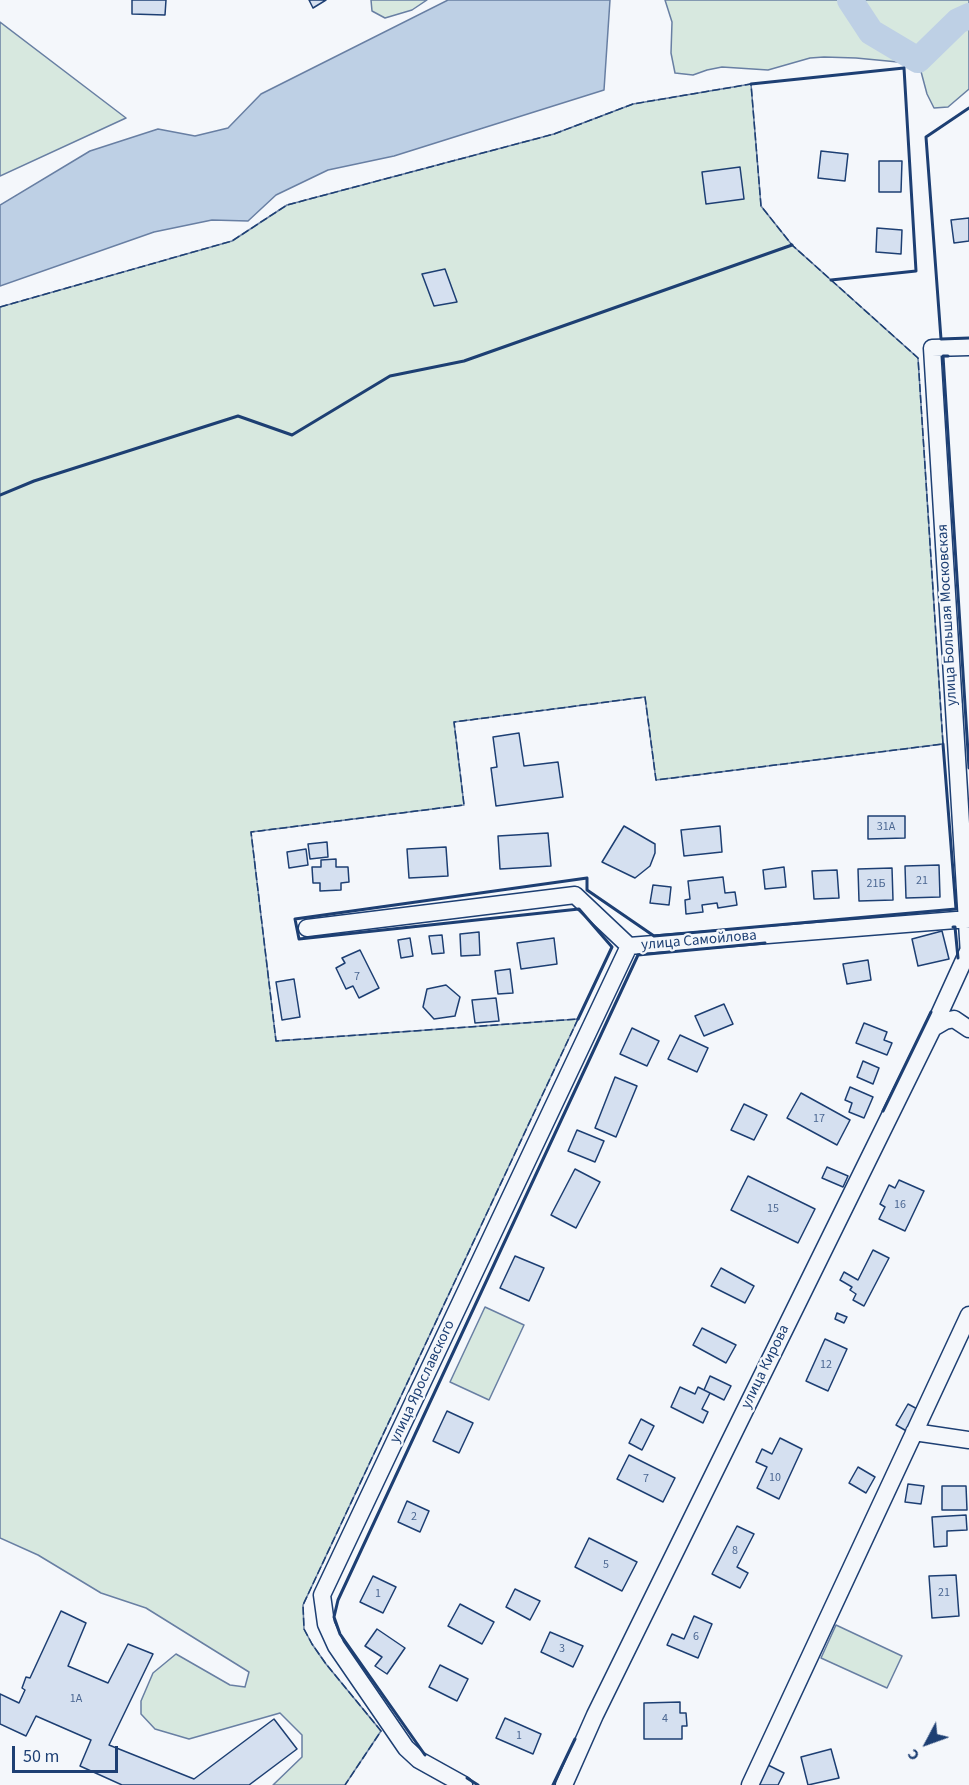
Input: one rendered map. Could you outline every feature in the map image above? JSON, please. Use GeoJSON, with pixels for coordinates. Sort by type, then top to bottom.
{"type":"FeatureCollection","features":[{"type":"Feature","properties":{"kind":"street","name":"улица Большая Московская"},"geometry":{"type":"LineString","coordinates":[[969,348],[932,348],[969,955]]}},
{"type":"Feature","properties":{"kind":"street","name":"улица Самойлова"},"geometry":{"type":"LineString","coordinates":[[307,928],[575,895],[629,946],[968,919]]}},
{"type":"Feature","properties":{"kind":"street","name":"улица Ярославского"},"geometry":{"type":"LineString","coordinates":[[464,1785],[419,1760],[406,1748],[336,1646],[326,1624],[322,1595],[629,946]]}},
{"type":"Feature","properties":{"kind":"street","name":"улица Кирова"},"geometry":{"type":"LineString","coordinates":[[564,1785],[601,1704],[933,1028],[969,949]]}},
{"type":"Feature","properties":{"kind":"street"},"geometry":{"type":"LineString","coordinates":[[933,1028],[954,1019],[969,1029]]}},
{"type":"Feature","properties":{"kind":"street"},"geometry":{"type":"LineString","coordinates":[[750,1785],[969,1315]]}},
{"type":"Feature","properties":{"kind":"street"},"geometry":{"type":"LineString","coordinates":[[914,1432],[969,1440]]}},
{"type":"Feature","properties":{"kind":"shaded area"},"geometry":{"type":"Polygon","coordinates":[[[371,0],[427,0],[412,10],[385,18],[372,11],[371,0]]]}},
{"type":"Feature","properties":{"kind":"shaded area"},"geometry":{"type":"Polygon","coordinates":[[[665,0],[969,0],[969,89],[948,107],[934,108],[927,94],[919,64],[856,58],[810,58],[768,70],[722,67],[693,75],[675,73],[671,53],[672,22],[665,0]]]}},
{"type":"Feature","properties":{"kind":"shaded area"},"geometry":{"type":"Polygon","coordinates":[[[0,22],[126,118],[0,176],[0,22]]]}},
{"type":"Feature","properties":{"kind":"shaded area"},"geometry":{"type":"Polygon","coordinates":[[[751,84],[761,206],[792,245],[918,358],[943,744],[656,780],[645,697],[454,722],[464,805],[251,832],[276,1041],[578,1019],[303,1605],[304,1629],[312,1644],[381,1731],[345,1785],[273,1785],[302,1757],[302,1735],[280,1713],[189,1739],[155,1729],[141,1714],[141,1701],[153,1673],[176,1654],[230,1685],[245,1687],[249,1672],[146,1608],[101,1593],[38,1555],[0,1538],[0,307],[232,241],[287,205],[554,134],[633,104],[751,84]]]}},
{"type":"Feature","properties":{"kind":"shaded area"},"geometry":{"type":"Polygon","coordinates":[[[485,1307],[524,1325],[489,1400],[450,1382],[485,1307]]]}},
{"type":"Feature","properties":{"kind":"shaded area"},"geometry":{"type":"Polygon","coordinates":[[[836,1625],[902,1656],[887,1688],[821,1658],[836,1625]]]}},
{"type":"Feature","properties":{"kind":"water"},"geometry":{"type":"Polygon","coordinates":[[[448,0],[610,0],[604,90],[394,156],[328,170],[276,195],[248,221],[212,220],[154,232],[0,286],[0,205],[90,151],[158,129],[195,136],[228,128],[261,94],[448,0]]]}},
{"type":"Feature","properties":{"kind":"building"},"geometry":{"type":"Polygon","coordinates":[[[132,0],[166,0],[165,15],[132,14],[132,0]]]}},
{"type":"Feature","properties":{"kind":"building"},"geometry":{"type":"Polygon","coordinates":[[[309,0],[326,0],[313,8],[309,0]]]}},
{"type":"Feature","properties":{"kind":"building"},"geometry":{"type":"Polygon","coordinates":[[[821,151],[848,154],[845,181],[818,178],[821,151]]]}},
{"type":"Feature","properties":{"kind":"building"},"geometry":{"type":"Polygon","coordinates":[[[879,161],[902,161],[901,192],[879,192],[879,161]]]}},
{"type":"Feature","properties":{"kind":"building"},"geometry":{"type":"Polygon","coordinates":[[[740,167],[744,199],[706,204],[702,172],[740,167]]]}},
{"type":"Feature","properties":{"kind":"building"},"geometry":{"type":"Polygon","coordinates":[[[969,218],[969,241],[954,243],[951,220],[969,218]]]}},
{"type":"Feature","properties":{"kind":"building"},"geometry":{"type":"Polygon","coordinates":[[[877,228],[902,230],[901,254],[876,252],[877,228]]]}},
{"type":"Feature","properties":{"kind":"building"},"geometry":{"type":"Polygon","coordinates":[[[445,269],[457,302],[434,306],[422,274],[445,269]]]}},
{"type":"Feature","properties":{"kind":"building"},"geometry":{"type":"Polygon","coordinates":[[[519,733],[524,766],[558,762],[563,797],[496,806],[491,768],[497,767],[493,737],[519,733]]]}},
{"type":"Feature","properties":{"kind":"building"},"geometry":{"type":"Polygon","coordinates":[[[868,816],[905,816],[905,838],[868,839],[868,816]]]}},
{"type":"Feature","properties":{"kind":"building"},"geometry":{"type":"Polygon","coordinates":[[[624,826],[655,844],[655,853],[650,866],[635,878],[602,862],[624,826]]]}},
{"type":"Feature","properties":{"kind":"building"},"geometry":{"type":"Polygon","coordinates":[[[720,826],[722,852],[684,856],[681,830],[720,826]]]}},
{"type":"Feature","properties":{"kind":"building"},"geometry":{"type":"Polygon","coordinates":[[[548,833],[551,866],[500,869],[498,836],[548,833]]]}},
{"type":"Feature","properties":{"kind":"building"},"geometry":{"type":"Polygon","coordinates":[[[327,842],[328,857],[310,859],[308,844],[327,842]]]}},
{"type":"Feature","properties":{"kind":"building"},"geometry":{"type":"Polygon","coordinates":[[[446,847],[448,876],[409,878],[407,849],[446,847]]]}},
{"type":"Feature","properties":{"kind":"building"},"geometry":{"type":"Polygon","coordinates":[[[306,849],[308,865],[289,868],[287,852],[306,849]]]}},
{"type":"Feature","properties":{"kind":"building"},"geometry":{"type":"Polygon","coordinates":[[[336,859],[336,867],[348,867],[349,882],[341,883],[341,890],[320,891],[320,883],[313,883],[312,867],[321,867],[321,860],[336,859]]]}},
{"type":"Feature","properties":{"kind":"building"},"geometry":{"type":"Polygon","coordinates":[[[939,865],[940,897],[906,898],[905,866],[939,865]]]}},
{"type":"Feature","properties":{"kind":"building"},"geometry":{"type":"Polygon","coordinates":[[[784,867],[786,887],[765,889],[763,870],[784,867]]]}},
{"type":"Feature","properties":{"kind":"building"},"geometry":{"type":"Polygon","coordinates":[[[892,868],[893,900],[859,901],[858,869],[892,868]]]}},
{"type":"Feature","properties":{"kind":"building"},"geometry":{"type":"Polygon","coordinates":[[[837,870],[839,898],[814,899],[812,871],[837,870]]]}},
{"type":"Feature","properties":{"kind":"building"},"geometry":{"type":"Polygon","coordinates":[[[723,877],[725,893],[735,892],[737,905],[718,908],[717,903],[702,905],[703,912],[686,914],[685,900],[690,899],[688,881],[723,877]]]}},
{"type":"Feature","properties":{"kind":"building"},"geometry":{"type":"Polygon","coordinates":[[[653,885],[671,887],[669,905],[650,903],[653,885]]]}},
{"type":"Feature","properties":{"kind":"building"},"geometry":{"type":"Polygon","coordinates":[[[942,931],[949,959],[918,966],[912,939],[942,931]]]}},
{"type":"Feature","properties":{"kind":"building"},"geometry":{"type":"Polygon","coordinates":[[[479,932],[480,955],[461,956],[460,934],[479,932]]]}},
{"type":"Feature","properties":{"kind":"building"},"geometry":{"type":"Polygon","coordinates":[[[442,935],[444,953],[432,954],[429,936],[442,935]]]}},
{"type":"Feature","properties":{"kind":"building"},"geometry":{"type":"Polygon","coordinates":[[[410,938],[413,956],[401,958],[398,940],[410,938]]]}},
{"type":"Feature","properties":{"kind":"building"},"geometry":{"type":"Polygon","coordinates":[[[554,938],[557,964],[521,969],[517,943],[554,938]]]}},
{"type":"Feature","properties":{"kind":"building"},"geometry":{"type":"Polygon","coordinates":[[[360,950],[379,988],[359,998],[353,986],[346,989],[336,968],[345,963],[342,958],[360,950]]]}},
{"type":"Feature","properties":{"kind":"building"},"geometry":{"type":"Polygon","coordinates":[[[868,960],[871,980],[847,984],[843,964],[868,960]]]}},
{"type":"Feature","properties":{"kind":"building"},"geometry":{"type":"Polygon","coordinates":[[[510,969],[513,993],[498,994],[495,971],[510,969]]]}},
{"type":"Feature","properties":{"kind":"building"},"geometry":{"type":"Polygon","coordinates":[[[294,979],[300,1017],[282,1020],[276,982],[294,979]]]}},
{"type":"Feature","properties":{"kind":"building"},"geometry":{"type":"Polygon","coordinates":[[[446,985],[460,997],[455,1016],[434,1019],[423,1007],[427,989],[446,985]]]}},
{"type":"Feature","properties":{"kind":"building"},"geometry":{"type":"Polygon","coordinates":[[[496,998],[499,1021],[475,1023],[472,1000],[496,998]]]}},
{"type":"Feature","properties":{"kind":"building"},"geometry":{"type":"Polygon","coordinates":[[[724,1004],[733,1024],[704,1036],[695,1016],[724,1004]]]}},
{"type":"Feature","properties":{"kind":"building"},"geometry":{"type":"Polygon","coordinates":[[[864,1023],[887,1032],[884,1040],[892,1043],[887,1055],[856,1043],[864,1023]]]}},
{"type":"Feature","properties":{"kind":"building"},"geometry":{"type":"Polygon","coordinates":[[[632,1028],[659,1041],[647,1066],[620,1054],[632,1028]]]}},
{"type":"Feature","properties":{"kind":"building"},"geometry":{"type":"Polygon","coordinates":[[[680,1035],[708,1048],[697,1072],[668,1059],[680,1035]]]}},
{"type":"Feature","properties":{"kind":"building"},"geometry":{"type":"Polygon","coordinates":[[[863,1061],[879,1068],[873,1084],[857,1077],[863,1061]]]}},
{"type":"Feature","properties":{"kind":"building"},"geometry":{"type":"Polygon","coordinates":[[[615,1077],[637,1086],[616,1137],[595,1128],[615,1077]]]}},
{"type":"Feature","properties":{"kind":"building"},"geometry":{"type":"Polygon","coordinates":[[[850,1087],[873,1097],[864,1118],[849,1112],[852,1103],[845,1100],[850,1087]]]}},
{"type":"Feature","properties":{"kind":"building"},"geometry":{"type":"Polygon","coordinates":[[[801,1093],[850,1120],[837,1145],[787,1118],[801,1093]]]}},
{"type":"Feature","properties":{"kind":"building"},"geometry":{"type":"Polygon","coordinates":[[[744,1104],[767,1115],[754,1140],[731,1130],[744,1104]]]}},
{"type":"Feature","properties":{"kind":"building"},"geometry":{"type":"Polygon","coordinates":[[[577,1130],[604,1141],[595,1162],[568,1151],[577,1130]]]}},
{"type":"Feature","properties":{"kind":"building"},"geometry":{"type":"Polygon","coordinates":[[[827,1167],[848,1176],[843,1187],[822,1178],[827,1167]]]}},
{"type":"Feature","properties":{"kind":"building"},"geometry":{"type":"Polygon","coordinates":[[[575,1169],[600,1182],[576,1228],[551,1215],[575,1169]]]}},
{"type":"Feature","properties":{"kind":"building"},"geometry":{"type":"Polygon","coordinates":[[[748,1176],[815,1209],[798,1243],[731,1210],[748,1176]]]}},
{"type":"Feature","properties":{"kind":"building"},"geometry":{"type":"Polygon","coordinates":[[[899,1180],[924,1191],[905,1231],[879,1219],[885,1207],[880,1204],[889,1185],[895,1188],[899,1180]]]}},
{"type":"Feature","properties":{"kind":"building"},"geometry":{"type":"Polygon","coordinates":[[[873,1250],[889,1258],[864,1306],[853,1300],[856,1294],[850,1290],[852,1287],[840,1280],[844,1272],[858,1280],[873,1250]]]}},
{"type":"Feature","properties":{"kind":"building"},"geometry":{"type":"Polygon","coordinates":[[[515,1256],[544,1268],[529,1301],[500,1288],[515,1256]]]}},
{"type":"Feature","properties":{"kind":"building"},"geometry":{"type":"Polygon","coordinates":[[[721,1268],[754,1286],[745,1303],[711,1286],[721,1268]]]}},
{"type":"Feature","properties":{"kind":"building"},"geometry":{"type":"Polygon","coordinates":[[[837,1313],[847,1317],[844,1323],[835,1319],[837,1313]]]}},
{"type":"Feature","properties":{"kind":"building"},"geometry":{"type":"Polygon","coordinates":[[[702,1328],[736,1345],[726,1363],[693,1345],[702,1328]]]}},
{"type":"Feature","properties":{"kind":"building"},"geometry":{"type":"Polygon","coordinates":[[[825,1339],[847,1349],[828,1391],[806,1381],[825,1339]]]}},
{"type":"Feature","properties":{"kind":"building"},"geometry":{"type":"Polygon","coordinates":[[[710,1376],[731,1386],[724,1400],[704,1390],[710,1376]]]}},
{"type":"Feature","properties":{"kind":"building"},"geometry":{"type":"Polygon","coordinates":[[[680,1387],[695,1394],[698,1387],[710,1393],[702,1409],[708,1412],[703,1423],[671,1407],[680,1387]]]}},
{"type":"Feature","properties":{"kind":"building"},"geometry":{"type":"Polygon","coordinates":[[[908,1404],[921,1411],[910,1433],[896,1425],[908,1404]]]}},
{"type":"Feature","properties":{"kind":"building"},"geometry":{"type":"Polygon","coordinates":[[[447,1411],[473,1423],[459,1453],[433,1441],[447,1411]]]}},
{"type":"Feature","properties":{"kind":"building"},"geometry":{"type":"Polygon","coordinates":[[[641,1419],[654,1426],[642,1450],[629,1443],[641,1419]]]}},
{"type":"Feature","properties":{"kind":"building"},"geometry":{"type":"Polygon","coordinates":[[[780,1438],[802,1449],[779,1499],[757,1488],[767,1467],[756,1462],[762,1449],[772,1454],[780,1438]]]}},
{"type":"Feature","properties":{"kind":"building"},"geometry":{"type":"Polygon","coordinates":[[[629,1455],[675,1478],[663,1502],[617,1479],[629,1455]]]}},
{"type":"Feature","properties":{"kind":"building"},"geometry":{"type":"Polygon","coordinates":[[[858,1467],[875,1477],[866,1493],[849,1483],[858,1467]]]}},
{"type":"Feature","properties":{"kind":"building"},"geometry":{"type":"Polygon","coordinates":[[[908,1484],[924,1486],[921,1504],[905,1502],[908,1484]]]}},
{"type":"Feature","properties":{"kind":"building"},"geometry":{"type":"Polygon","coordinates":[[[942,1486],[966,1486],[967,1510],[942,1510],[942,1486]]]}},
{"type":"Feature","properties":{"kind":"building"},"geometry":{"type":"Polygon","coordinates":[[[407,1501],[429,1511],[420,1532],[398,1522],[407,1501]]]}},
{"type":"Feature","properties":{"kind":"building"},"geometry":{"type":"Polygon","coordinates":[[[966,1515],[967,1530],[947,1531],[947,1546],[934,1547],[932,1517],[966,1515]]]}},
{"type":"Feature","properties":{"kind":"building"},"geometry":{"type":"Polygon","coordinates":[[[737,1526],[754,1534],[737,1567],[748,1573],[740,1588],[712,1574],[737,1526]]]}},
{"type":"Feature","properties":{"kind":"building"},"geometry":{"type":"Polygon","coordinates":[[[589,1538],[637,1562],[622,1591],[575,1567],[589,1538]]]}},
{"type":"Feature","properties":{"kind":"building"},"geometry":{"type":"Polygon","coordinates":[[[956,1575],[959,1616],[932,1618],[929,1576],[956,1575]]]}},
{"type":"Feature","properties":{"kind":"building"},"geometry":{"type":"Polygon","coordinates":[[[373,1576],[396,1587],[383,1613],[360,1602],[373,1576]]]}},
{"type":"Feature","properties":{"kind":"building"},"geometry":{"type":"Polygon","coordinates":[[[515,1589],[540,1601],[530,1620],[506,1607],[515,1589]]]}},
{"type":"Feature","properties":{"kind":"building"},"geometry":{"type":"Polygon","coordinates":[[[460,1604],[494,1622],[482,1644],[448,1626],[460,1604]]]}},
{"type":"Feature","properties":{"kind":"building"},"geometry":{"type":"Polygon","coordinates":[[[61,1611],[86,1623],[68,1666],[108,1683],[128,1644],[153,1654],[109,1745],[194,1779],[274,1719],[297,1749],[249,1785],[122,1785],[80,1766],[91,1740],[36,1716],[26,1736],[0,1724],[0,1694],[19,1703],[25,1690],[22,1688],[26,1677],[30,1678],[61,1611]]]}},
{"type":"Feature","properties":{"kind":"building"},"geometry":{"type":"Polygon","coordinates":[[[694,1616],[712,1624],[698,1658],[667,1645],[672,1634],[684,1639],[694,1616]]]}},
{"type":"Feature","properties":{"kind":"building"},"geometry":{"type":"Polygon","coordinates":[[[377,1629],[405,1648],[387,1674],[375,1666],[382,1657],[365,1646],[377,1629]]]}},
{"type":"Feature","properties":{"kind":"building"},"geometry":{"type":"Polygon","coordinates":[[[550,1632],[583,1646],[573,1667],[541,1652],[550,1632]]]}},
{"type":"Feature","properties":{"kind":"building"},"geometry":{"type":"Polygon","coordinates":[[[440,1665],[468,1679],[457,1701],[429,1687],[440,1665]]]}},
{"type":"Feature","properties":{"kind":"building"},"geometry":{"type":"Polygon","coordinates":[[[680,1702],[680,1713],[686,1713],[687,1726],[682,1726],[682,1739],[644,1739],[644,1703],[680,1702]]]}},
{"type":"Feature","properties":{"kind":"building"},"geometry":{"type":"Polygon","coordinates":[[[505,1718],[541,1734],[533,1754],[496,1738],[505,1718]]]}},
{"type":"Feature","properties":{"kind":"building"},"geometry":{"type":"Polygon","coordinates":[[[831,1749],[839,1778],[808,1785],[801,1757],[831,1749]]]}},
{"type":"Feature","properties":{"kind":"building"},"geometry":{"type":"Polygon","coordinates":[[[768,1765],[784,1773],[778,1785],[759,1785],[768,1765]]]}},
{"type":"Feature","properties":{"kind":"waterway"},"geometry":{"type":"LineString","coordinates":[[850,0],[871,32],[918,60],[958,21],[969,16]]}},
{"type":"Feature","properties":{"kind":"fence"},"geometry":{"type":"LineString","coordinates":[[0,307],[232,241],[287,205],[554,134],[633,104],[751,84],[761,206],[792,245],[918,358],[943,744],[656,780],[645,697],[454,722],[464,805],[251,832],[276,1041],[578,1019],[303,1605],[304,1629],[312,1644],[381,1731],[345,1785]]}},
{"type":"Feature","properties":{"kind":"wall"},"geometry":{"type":"LineString","coordinates":[[751,84],[904,68],[916,271],[831,280]]}},
{"type":"Feature","properties":{"kind":"wall"},"geometry":{"type":"LineString","coordinates":[[969,108],[926,137],[941,339],[969,338]]}},
{"type":"Feature","properties":{"kind":"wall"},"geometry":{"type":"LineString","coordinates":[[0,495],[34,481],[238,416],[292,435],[390,376],[464,361],[792,245]]}},
{"type":"Feature","properties":{"kind":"wall"},"geometry":{"type":"LineString","coordinates":[[948,356],[943,356],[969,768]]}},
{"type":"Feature","properties":{"kind":"wall"},"geometry":{"type":"LineString","coordinates":[[578,1019],[612,947],[579,909],[299,939],[295,919],[587,878],[587,890],[654,936],[956,909],[943,744]]}},
{"type":"Feature","properties":{"kind":"wall"},"geometry":{"type":"LineString","coordinates":[[953,927],[955,927],[958,958]]}},
{"type":"Feature","properties":{"kind":"wall"},"geometry":{"type":"LineString","coordinates":[[425,1755],[340,1634],[334,1617],[338,1600],[638,955],[765,943]]}},
{"type":"Feature","properties":{"kind":"wall"},"geometry":{"type":"LineString","coordinates":[[883,1111],[931,1012]]}},
{"type":"Feature","properties":{"kind":"wall"},"geometry":{"type":"LineString","coordinates":[[553,1785],[575,1739]]}},
{"type":"Feature","properties":{"kind":"wall"},"geometry":{"type":"LineString","coordinates":[[467,1778],[478,1785]]}}]}
